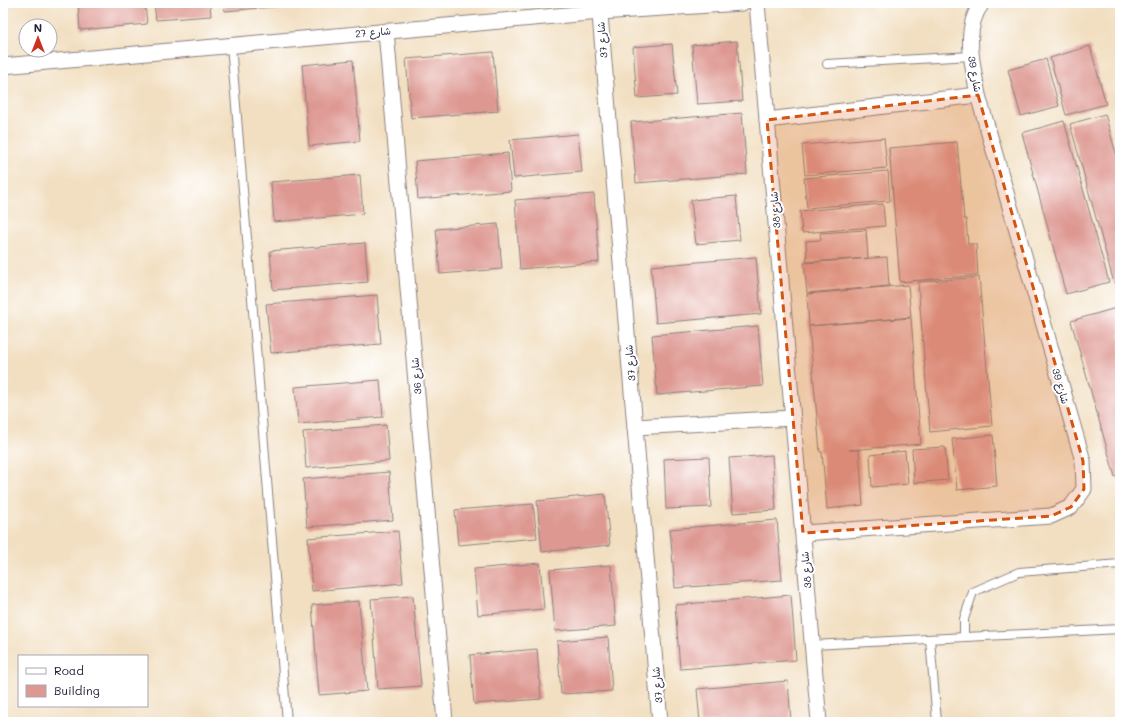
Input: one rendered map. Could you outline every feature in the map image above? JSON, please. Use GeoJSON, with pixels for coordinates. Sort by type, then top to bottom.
{"type":"FeatureCollection","features":[{"type":"Feature","properties":{"kind":"street","name":"شارع 27"},"geometry":{"type":"LineString","coordinates":[[3,66],[386,31],[599,8],[742,3]]}},
{"type":"Feature","properties":{"kind":"street","name":"شارع 38"},"geometry":{"type":"LineString","coordinates":[[757,3],[819,722]]}},
{"type":"Feature","properties":{"kind":"street","name":"شارع 39"},"geometry":{"type":"LineString","coordinates":[[803,534],[1051,516],[1071,507],[1084,489],[1082,461],[978,95],[970,43],[974,18],[982,3]]}},
{"type":"Feature","properties":{"kind":"street","name":"شارع 37"},"geometry":{"type":"LineString","coordinates":[[599,8],[660,722]]}},
{"type":"Feature","properties":{"kind":"street","name":"شارع 36"},"geometry":{"type":"LineString","coordinates":[[386,31],[444,722]]}},
{"type":"Feature","properties":{"kind":"street"},"geometry":{"type":"LineString","coordinates":[[767,120],[978,95]]}},
{"type":"Feature","properties":{"kind":"street"},"geometry":{"type":"LineString","coordinates":[[635,427],[793,418]]}},
{"type":"Feature","properties":{"kind":"lane"},"geometry":{"type":"LineString","coordinates":[[231,45],[287,722]]}},
{"type":"Feature","properties":{"kind":"lane"},"geometry":{"type":"LineString","coordinates":[[828,64],[972,56]]}},
{"type":"Feature","properties":{"kind":"lane"},"geometry":{"type":"LineString","coordinates":[[964,637],[964,619],[973,592],[1019,572],[1120,564]]}},
{"type":"Feature","properties":{"kind":"lane"},"geometry":{"type":"LineString","coordinates":[[813,646],[1120,629]]}},
{"type":"Feature","properties":{"kind":"lane"},"geometry":{"type":"LineString","coordinates":[[930,639],[937,722]]}},
{"type":"Feature","properties":{"kind":"highlighted area"},"geometry":{"type":"Polygon","coordinates":[[[978,95],[1083,461],[1084,489],[1071,507],[1051,516],[803,533],[767,120],[978,95]]]}},
{"type":"Feature","properties":{"kind":"building"},"geometry":{"type":"Polygon","coordinates":[[[78,3],[145,3],[147,24],[80,30],[78,3]]]}},
{"type":"Feature","properties":{"kind":"building"},"geometry":{"type":"Polygon","coordinates":[[[154,3],[210,3],[211,16],[156,20],[154,3]]]}},
{"type":"Feature","properties":{"kind":"building"},"geometry":{"type":"Polygon","coordinates":[[[224,3],[284,3],[285,6],[225,11],[224,3]]]}},
{"type":"Feature","properties":{"kind":"building"},"geometry":{"type":"Polygon","coordinates":[[[737,41],[742,101],[697,104],[692,45],[737,41]]]}},
{"type":"Feature","properties":{"kind":"building"},"geometry":{"type":"Polygon","coordinates":[[[672,44],[677,95],[637,98],[633,47],[672,44]]]}},
{"type":"Feature","properties":{"kind":"building"},"geometry":{"type":"Polygon","coordinates":[[[1090,46],[1106,104],[1066,115],[1050,58],[1090,46]]]}},
{"type":"Feature","properties":{"kind":"building"},"geometry":{"type":"Polygon","coordinates":[[[493,52],[498,111],[411,118],[406,59],[493,52]]]}},
{"type":"Feature","properties":{"kind":"building"},"geometry":{"type":"Polygon","coordinates":[[[1046,59],[1059,106],[1021,116],[1008,70],[1046,59]]]}},
{"type":"Feature","properties":{"kind":"building"},"geometry":{"type":"Polygon","coordinates":[[[353,60],[360,141],[309,146],[302,65],[353,60]]]}},
{"type":"Feature","properties":{"kind":"building"},"geometry":{"type":"Polygon","coordinates":[[[742,113],[747,174],[636,183],[631,122],[742,113]]]}},
{"type":"Feature","properties":{"kind":"building"},"geometry":{"type":"Polygon","coordinates":[[[1105,114],[1120,168],[1120,281],[1114,283],[1070,124],[1105,114]]]}},
{"type":"Feature","properties":{"kind":"building"},"geometry":{"type":"Polygon","coordinates":[[[1064,121],[1109,282],[1066,294],[1022,133],[1064,121]]]}},
{"type":"Feature","properties":{"kind":"building"},"geometry":{"type":"Polygon","coordinates":[[[578,134],[582,172],[514,178],[510,140],[578,134]]]}},
{"type":"Feature","properties":{"kind":"building"},"geometry":{"type":"Polygon","coordinates":[[[884,138],[887,168],[805,175],[802,145],[884,138]]]}},
{"type":"Feature","properties":{"kind":"building"},"geometry":{"type":"Polygon","coordinates":[[[957,142],[964,219],[966,219],[968,244],[976,244],[978,275],[900,282],[889,148],[957,142]]]}},
{"type":"Feature","properties":{"kind":"building"},"geometry":{"type":"Polygon","coordinates":[[[508,153],[511,191],[418,199],[415,161],[508,153]]]}},
{"type":"Feature","properties":{"kind":"building"},"geometry":{"type":"Polygon","coordinates":[[[888,171],[890,201],[807,208],[804,178],[888,171]]]}},
{"type":"Feature","properties":{"kind":"building"},"geometry":{"type":"Polygon","coordinates":[[[360,175],[363,214],[274,222],[271,182],[360,175]]]}},
{"type":"Feature","properties":{"kind":"building"},"geometry":{"type":"Polygon","coordinates":[[[594,194],[599,262],[520,269],[515,200],[594,194]]]}},
{"type":"Feature","properties":{"kind":"building"},"geometry":{"type":"Polygon","coordinates":[[[736,196],[740,240],[696,244],[691,200],[736,196]]]}},
{"type":"Feature","properties":{"kind":"building"},"geometry":{"type":"Polygon","coordinates":[[[883,204],[885,226],[802,233],[800,211],[883,204]]]}},
{"type":"Feature","properties":{"kind":"building"},"geometry":{"type":"Polygon","coordinates":[[[498,224],[502,269],[440,274],[436,229],[498,224]]]}},
{"type":"Feature","properties":{"kind":"building"},"geometry":{"type":"Polygon","coordinates":[[[866,230],[868,258],[807,262],[806,241],[821,240],[820,233],[866,230]]]}},
{"type":"Feature","properties":{"kind":"building"},"geometry":{"type":"Polygon","coordinates":[[[365,243],[368,282],[273,290],[270,251],[365,243]]]}},
{"type":"Feature","properties":{"kind":"building"},"geometry":{"type":"Polygon","coordinates":[[[756,257],[761,314],[656,323],[651,266],[756,257]]]}},
{"type":"Feature","properties":{"kind":"building"},"geometry":{"type":"Polygon","coordinates":[[[887,257],[889,286],[807,293],[804,263],[887,257]]]}},
{"type":"Feature","properties":{"kind":"building"},"geometry":{"type":"Polygon","coordinates":[[[979,277],[992,426],[930,432],[918,282],[979,277]]]}},
{"type":"Feature","properties":{"kind":"building"},"geometry":{"type":"Polygon","coordinates":[[[908,285],[911,317],[809,326],[807,294],[908,285]]]}},
{"type":"Feature","properties":{"kind":"building"},"geometry":{"type":"Polygon","coordinates":[[[377,295],[381,344],[271,353],[266,304],[377,295]]]}},
{"type":"Feature","properties":{"kind":"building"},"geometry":{"type":"Polygon","coordinates":[[[1116,308],[1120,321],[1120,476],[1115,477],[1071,321],[1116,308]]]}},
{"type":"Feature","properties":{"kind":"building"},"geometry":{"type":"Polygon","coordinates":[[[911,318],[921,444],[849,450],[859,450],[863,505],[827,509],[822,452],[820,452],[809,326],[911,318]]]}},
{"type":"Feature","properties":{"kind":"building"},"geometry":{"type":"Polygon","coordinates":[[[758,326],[763,386],[657,395],[652,335],[758,326]]]}},
{"type":"Feature","properties":{"kind":"building"},"geometry":{"type":"Polygon","coordinates":[[[380,380],[383,417],[298,424],[295,387],[380,380]]]}},
{"type":"Feature","properties":{"kind":"building"},"geometry":{"type":"Polygon","coordinates":[[[386,425],[389,461],[306,468],[303,432],[386,425]]]}},
{"type":"Feature","properties":{"kind":"building"},"geometry":{"type":"Polygon","coordinates":[[[993,435],[997,486],[957,490],[952,439],[993,435]]]}},
{"type":"Feature","properties":{"kind":"building"},"geometry":{"type":"Polygon","coordinates":[[[945,447],[948,480],[914,483],[912,449],[945,447]]]}},
{"type":"Feature","properties":{"kind":"building"},"geometry":{"type":"Polygon","coordinates":[[[905,451],[908,484],[872,487],[870,455],[905,451]]]}},
{"type":"Feature","properties":{"kind":"building"},"geometry":{"type":"Polygon","coordinates":[[[772,455],[776,510],[733,513],[729,458],[772,455]]]}},
{"type":"Feature","properties":{"kind":"building"},"geometry":{"type":"Polygon","coordinates":[[[709,457],[711,507],[666,509],[664,459],[709,457]]]}},
{"type":"Feature","properties":{"kind":"building"},"geometry":{"type":"Polygon","coordinates":[[[389,472],[393,520],[307,527],[303,479],[389,472]]]}},
{"type":"Feature","properties":{"kind":"building"},"geometry":{"type":"Polygon","coordinates":[[[605,494],[610,545],[542,552],[537,501],[605,494]]]}},
{"type":"Feature","properties":{"kind":"building"},"geometry":{"type":"Polygon","coordinates":[[[533,504],[537,538],[458,545],[455,510],[533,504]]]}},
{"type":"Feature","properties":{"kind":"building"},"geometry":{"type":"Polygon","coordinates":[[[777,520],[782,580],[675,588],[670,529],[777,520]]]}},
{"type":"Feature","properties":{"kind":"building"},"geometry":{"type":"Polygon","coordinates":[[[398,531],[403,583],[312,591],[308,538],[398,531]]]}},
{"type":"Feature","properties":{"kind":"building"},"geometry":{"type":"Polygon","coordinates":[[[540,563],[544,609],[478,615],[474,569],[540,563]]]}},
{"type":"Feature","properties":{"kind":"building"},"geometry":{"type":"Polygon","coordinates":[[[611,565],[616,626],[555,631],[550,570],[611,565]]]}},
{"type":"Feature","properties":{"kind":"building"},"geometry":{"type":"Polygon","coordinates":[[[791,595],[796,660],[680,669],[675,605],[791,595]]]}},
{"type":"Feature","properties":{"kind":"building"},"geometry":{"type":"Polygon","coordinates":[[[413,596],[421,686],[378,689],[371,599],[413,596]]]}},
{"type":"Feature","properties":{"kind":"building"},"geometry":{"type":"Polygon","coordinates":[[[359,601],[367,691],[319,695],[312,605],[359,601]]]}},
{"type":"Feature","properties":{"kind":"building"},"geometry":{"type":"Polygon","coordinates":[[[608,637],[612,691],[561,694],[557,641],[608,637]]]}},
{"type":"Feature","properties":{"kind":"building"},"geometry":{"type":"Polygon","coordinates":[[[537,649],[541,699],[474,704],[470,655],[537,649]]]}},
{"type":"Feature","properties":{"kind":"building"},"geometry":{"type":"Polygon","coordinates":[[[788,681],[791,722],[700,722],[697,689],[788,681]]]}}]}
